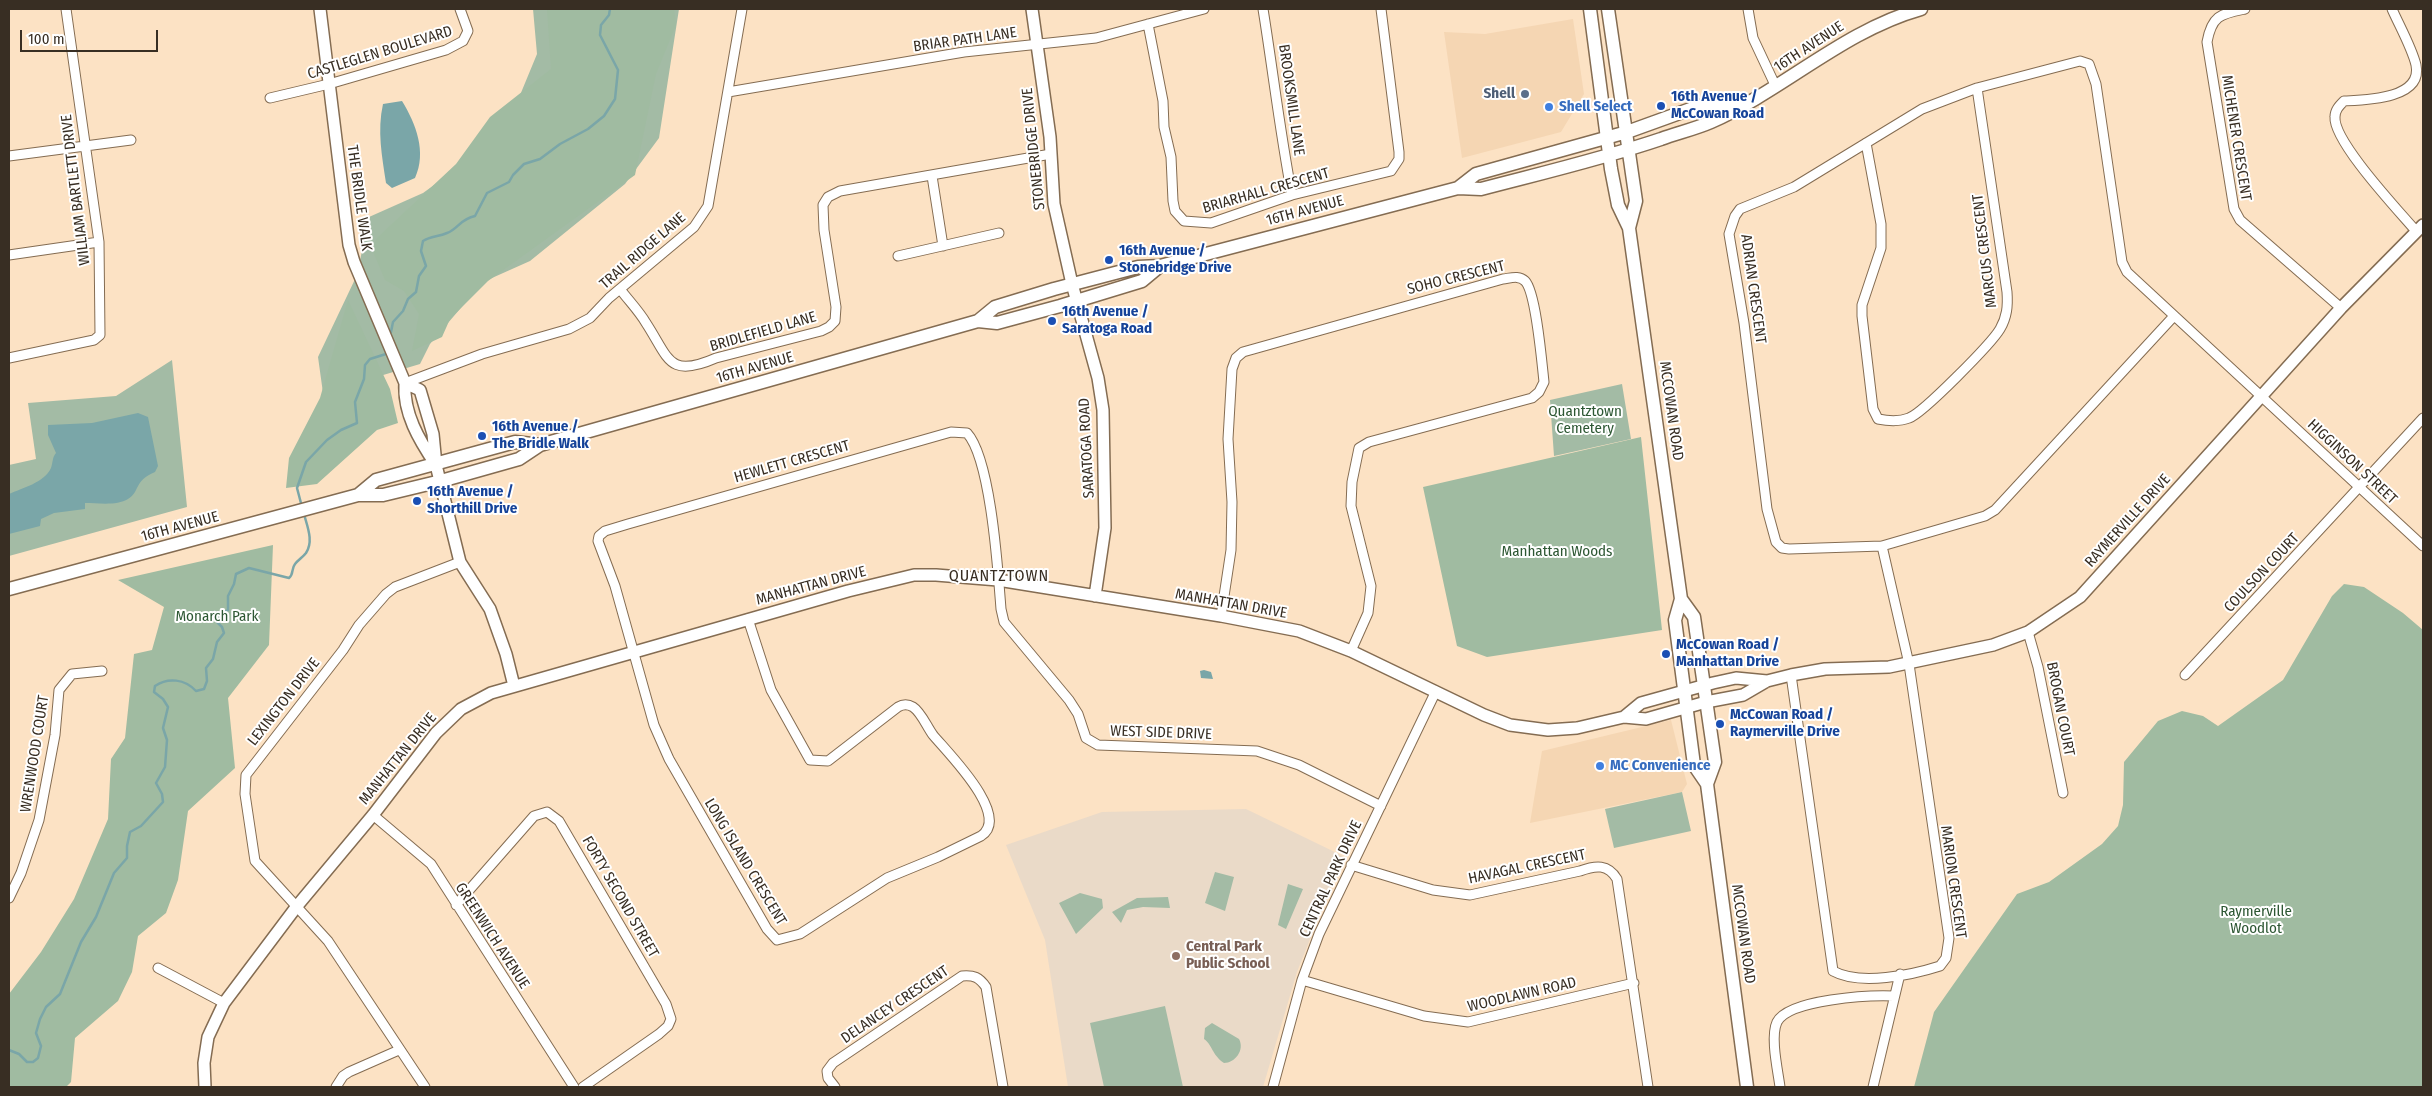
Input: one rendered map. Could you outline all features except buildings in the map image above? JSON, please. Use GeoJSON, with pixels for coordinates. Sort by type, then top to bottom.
{"type":"FeatureCollection","features":[{"type":"Feature","properties":{"kind":"main road","name":"MCCOWAN ROAD"},"geometry":{"type":"LineString","coordinates":[[1590,9],[1609,155],[1618,205],[1629,228],[1681,599],[1675,620],[1694,765],[1707,784],[1748,1087]]}},
{"type":"Feature","properties":{"kind":"main road","name":"MCCOWAN ROAD"},"geometry":{"type":"LineString","coordinates":[[1608,9],[1636,201],[1629,228]]}},
{"type":"Feature","properties":{"kind":"main road","name":"16TH AVENUE"},"geometry":{"type":"LineString","coordinates":[[978,321],[996,307],[1138,266],[1160,266],[1458,188],[1482,189],[1609,155],[1711,122],[1776,87],[1848,40],[1876,25],[1921,9]]}},
{"type":"Feature","properties":{"kind":"main road","name":"16TH AVENUE"},"geometry":{"type":"LineString","coordinates":[[1458,188],[1476,174],[1627,132],[1699,106],[1743,104]]}},
{"type":"Feature","properties":{"kind":"main road","name":"16TH AVENUE"},"geometry":{"type":"LineString","coordinates":[[9,589],[358,495],[383,495],[441,481],[519,459],[540,445],[978,321],[998,323],[1077,301],[1142,281],[1160,266]]}},
{"type":"Feature","properties":{"kind":"main road","name":"16TH AVENUE"},"geometry":{"type":"LineString","coordinates":[[358,495],[376,480],[515,442],[540,445]]}},
{"type":"Feature","properties":{"kind":"main road","name":"MCCOWAN ROAD"},"geometry":{"type":"LineString","coordinates":[[1681,599],[1694,617],[1715,762],[1707,784]]}},
{"type":"Feature","properties":{"kind":"street","name":"WILLIAM BARTLETT DRIVE"},"geometry":{"type":"LineString","coordinates":[[9,358],[94,340],[100,335],[99,242],[66,9]]}},
{"type":"Feature","properties":{"kind":"street","name":"THE BRIDLE WALK"},"geometry":{"type":"LineString","coordinates":[[320,9],[349,245],[354,262],[405,383],[404,398],[418,439],[436,464]]}},
{"type":"Feature","properties":{"kind":"street","name":"CASTLEGLEN BOULEVARD"},"geometry":{"type":"LineString","coordinates":[[270,98],[329,84],[446,50],[464,42],[468,31],[460,9]]}},
{"type":"Feature","properties":{"kind":"street","name":"TRAIL RIDGE LANE"},"geometry":{"type":"LineString","coordinates":[[405,383],[482,354],[570,329],[590,318],[620,289],[694,227],[708,206],[742,9]]}},
{"type":"Feature","properties":{"kind":"street","name":"STONEBRIDGE DRIVE"},"geometry":{"type":"LineString","coordinates":[[1032,9],[1051,154],[1054,204],[1077,301]]}},
{"type":"Feature","properties":{"kind":"street","name":"BRIAR PATH LANE"},"geometry":{"type":"LineString","coordinates":[[728,92],[937,56],[1096,38],[1204,9]]}},
{"type":"Feature","properties":{"kind":"street","name":"BROOKSMILL LANE"},"geometry":{"type":"LineString","coordinates":[[1263,9],[1280,113],[1280,134],[1292,195]]}},
{"type":"Feature","properties":{"kind":"street","name":"BRIARHALL CRESCENT"},"geometry":{"type":"LineString","coordinates":[[1148,24],[1171,157],[1172,201],[1178,217],[1184,221],[1211,223],[1292,195],[1391,171],[1399,158],[1398,131],[1381,9]]}},
{"type":"Feature","properties":{"kind":"street"},"geometry":{"type":"LineString","coordinates":[[1748,9],[1753,38],[1776,87]]}},
{"type":"Feature","properties":{"kind":"street","name":"MICHENER CRESCENT"},"geometry":{"type":"LineString","coordinates":[[2245,9],[2224,14],[2216,19],[2210,28],[2207,42],[2234,209],[2240,220],[2340,308]]}},
{"type":"Feature","properties":{"kind":"street"},"geometry":{"type":"LineString","coordinates":[[2392,9],[2416,66],[2415,80],[2409,89],[2400,92],[2360,100],[2344,100],[2336,110],[2334,119],[2347,148],[2419,227]]}},
{"type":"Feature","properties":{"kind":"street","name":"ADRIAN CRESCENT"},"geometry":{"type":"LineString","coordinates":[[2174,316],[1995,510],[1965,523],[1882,546],[1789,549],[1782,548],[1776,542],[1766,510],[1745,332],[1729,234],[1734,216],[1740,209],[1794,187],[1922,109],[1977,88],[2080,61],[2088,64],[2096,84],[2122,262],[2127,272],[2262,397]]}},
{"type":"Feature","properties":{"kind":"street","name":"MARCUS CRESCENT"},"geometry":{"type":"LineString","coordinates":[[1866,143],[1881,224],[1881,248],[1862,304],[1862,331],[1873,409],[1878,419],[1900,420],[1910,418],[1930,404],[1999,330],[2007,313],[2007,292],[1977,88]]}},
{"type":"Feature","properties":{"kind":"street"},"geometry":{"type":"LineString","coordinates":[[9,156],[131,140]]}},
{"type":"Feature","properties":{"kind":"street","name":"BRIDLEFIELD LANE"},"geometry":{"type":"LineString","coordinates":[[620,289],[646,322],[671,363],[679,366],[702,364],[716,358],[821,331],[830,327],[836,321],[836,307],[822,205],[828,197],[840,191],[1051,154]]}},
{"type":"Feature","properties":{"kind":"street"},"geometry":{"type":"LineString","coordinates":[[932,176],[943,246]]}},
{"type":"Feature","properties":{"kind":"street","name":"RAYMERVILLE DRIVE"},"geometry":{"type":"LineString","coordinates":[[1687,707],[1743,695],[1767,681],[1790,675],[1825,669],[1889,667],[1909,664],[1993,645],[2028,632],[2080,597],[2262,397],[2340,308],[2419,227]]}},
{"type":"Feature","properties":{"kind":"street"},"geometry":{"type":"LineString","coordinates":[[898,256],[999,233]]}},
{"type":"Feature","properties":{"kind":"street"},"geometry":{"type":"LineString","coordinates":[[9,255],[99,242]]}},
{"type":"Feature","properties":{"kind":"street","name":"SOHO CRESCENT"},"geometry":{"type":"LineString","coordinates":[[1221,616],[1231,550],[1232,502],[1228,439],[1232,369],[1236,358],[1243,352],[1362,317],[1503,279],[1518,277],[1526,282],[1530,289],[1534,307],[1544,382],[1539,392],[1532,398],[1369,442],[1359,448],[1352,482],[1351,506],[1371,586],[1368,613],[1363,628],[1351,651]]}},
{"type":"Feature","properties":{"kind":"street","name":"SARATOGA ROAD"},"geometry":{"type":"LineString","coordinates":[[1077,301],[1098,378],[1103,410],[1105,528],[1095,596]]}},
{"type":"Feature","properties":{"kind":"street","name":"THE BRIDLE WALK"},"geometry":{"type":"LineString","coordinates":[[405,383],[420,390],[433,434],[436,464]]}},
{"type":"Feature","properties":{"kind":"street","name":"HIGGINSON STREET"},"geometry":{"type":"LineString","coordinates":[[2262,397],[2358,488],[2423,546]]}},
{"type":"Feature","properties":{"kind":"street","name":"COULSON COURT"},"geometry":{"type":"LineString","coordinates":[[2184,675],[2423,418]]}},
{"type":"Feature","properties":{"kind":"street","name":"HEWLETT CRESCENT"},"geometry":{"type":"LineString","coordinates":[[633,652],[615,586],[600,551],[598,541],[605,531],[951,432],[967,433],[978,449],[990,509],[998,580]]}},
{"type":"Feature","properties":{"kind":"street"},"geometry":{"type":"LineString","coordinates":[[436,464],[460,562],[490,608],[506,654],[514,686]]}},
{"type":"Feature","properties":{"kind":"street"},"geometry":{"type":"LineString","coordinates":[[1882,546],[1909,664]]}},
{"type":"Feature","properties":{"kind":"street","name":"LEXINGTON DRIVE"},"geometry":{"type":"LineString","coordinates":[[297,906],[255,861],[245,794],[246,775],[343,650],[360,625],[386,594],[395,587],[460,562]]}},
{"type":"Feature","properties":{"kind":"street","name":"MANHATTAN DRIVE"},"geometry":{"type":"LineString","coordinates":[[205,1087],[204,1063],[208,1037],[224,1003],[297,906],[447,721],[476,700],[514,686],[748,619],[914,575],[998,580],[1221,616],[1299,631],[1351,651],[1484,715],[1510,725],[1529,728],[1577,728],[1624,717],[1646,719],[1687,707]]}},
{"type":"Feature","properties":{"kind":"street","name":"WEST SIDE DRIVE"},"geometry":{"type":"LineString","coordinates":[[998,580],[1004,622],[1069,700],[1078,714],[1086,738],[1098,744],[1257,751],[1299,766],[1381,806]]}},
{"type":"Feature","properties":{"kind":"street","name":"LONG ISLAND CRESCENT"},"geometry":{"type":"LineString","coordinates":[[633,652],[654,726],[669,760],[773,938],[787,939],[800,934],[887,878],[938,857],[987,832],[990,824],[989,814],[977,789],[915,708],[909,705],[898,707],[828,761],[810,760],[771,690],[748,619]]}},
{"type":"Feature","properties":{"kind":"street","name":"BROGAN COURT"},"geometry":{"type":"LineString","coordinates":[[2028,632],[2038,667],[2063,793]]}},
{"type":"Feature","properties":{"kind":"street","name":"MARION CRESCENT"},"geometry":{"type":"LineString","coordinates":[[1790,675],[1834,971],[1858,979],[1900,974],[1940,966],[1946,958],[1949,938],[1909,664]]}},
{"type":"Feature","properties":{"kind":"street","name":"WRENWOOD COURT"},"geometry":{"type":"LineString","coordinates":[[9,898],[21,873],[39,820],[55,735],[59,690],[72,674],[102,671]]}},
{"type":"Feature","properties":{"kind":"street","name":"RAYMERVILLE DRIVE"},"geometry":{"type":"LineString","coordinates":[[1704,686],[1736,678],[1767,681]]}},
{"type":"Feature","properties":{"kind":"street","name":"MANHATTAN DRIVE"},"geometry":{"type":"LineString","coordinates":[[1624,717],[1641,703],[1704,686]]}},
{"type":"Feature","properties":{"kind":"street","name":"CENTRAL PARK DRIVE"},"geometry":{"type":"LineString","coordinates":[[1273,1087],[1302,980],[1319,934],[1436,691]]}},
{"type":"Feature","properties":{"kind":"street","name":"FORTY SECOND STREET"},"geometry":{"type":"LineString","coordinates":[[456,905],[534,816],[547,812],[559,821],[666,1004],[671,1020],[668,1026],[659,1034],[583,1087]]}},
{"type":"Feature","properties":{"kind":"street","name":"GREENWICH AVENUE"},"geometry":{"type":"LineString","coordinates":[[372,815],[424,856],[574,1087]]}},
{"type":"Feature","properties":{"kind":"street","name":"HAVAGAL CRESCENT"},"geometry":{"type":"LineString","coordinates":[[1351,865],[1433,890],[1470,895],[1580,871],[1593,866],[1608,868],[1617,878],[1648,1087]]}},
{"type":"Feature","properties":{"kind":"street"},"geometry":{"type":"LineString","coordinates":[[297,906],[328,941],[425,1087]]}},
{"type":"Feature","properties":{"kind":"street"},"geometry":{"type":"LineString","coordinates":[[158,968],[224,1003]]}},
{"type":"Feature","properties":{"kind":"street"},"geometry":{"type":"LineString","coordinates":[[1873,1087],[1900,974]]}},
{"type":"Feature","properties":{"kind":"street","name":"DELANCEY CRESCENT"},"geometry":{"type":"LineString","coordinates":[[835,1087],[828,1078],[827,1071],[833,1063],[962,976],[969,975],[981,980],[986,987],[1003,1087]]}},
{"type":"Feature","properties":{"kind":"street","name":"WOODLAWN ROAD"},"geometry":{"type":"LineString","coordinates":[[1302,980],[1424,1016],[1468,1022],[1634,983]]}},
{"type":"Feature","properties":{"kind":"street"},"geometry":{"type":"LineString","coordinates":[[1780,1087],[1774,1046],[1777,1023],[1782,1016],[1793,1009],[1807,1005],[1872,995],[1894,996]]}},
{"type":"Feature","properties":{"kind":"street"},"geometry":{"type":"LineString","coordinates":[[336,1087],[348,1072],[400,1050]]}},
{"type":"Feature","properties":{"kind":"shaded area"},"geometry":{"type":"Polygon","coordinates":[[[1573,19],[1584,94],[1561,132],[1462,158],[1444,32],[1485,34],[1573,19]]]}},
{"type":"Feature","properties":{"kind":"shaded area"},"geometry":{"type":"Polygon","coordinates":[[[1671,720],[1687,784],[1682,792],[1530,823],[1542,751],[1671,720]]]}},
{"type":"Feature","properties":{"kind":"shaded area","name":"Central Park Public School"},"geometry":{"type":"Polygon","coordinates":[[[1246,809],[1343,856],[1297,972],[1263,1087],[1068,1087],[1045,940],[1006,845],[1102,812],[1246,809]]]}},
{"type":"Feature","properties":{"kind":"green space"},"geometry":{"type":"Polygon","coordinates":[[[533,9],[679,9],[659,138],[625,184],[530,261],[483,282],[430,344],[420,364],[323,393],[318,357],[357,275],[369,217],[423,193],[462,165],[518,100],[537,54],[533,9]]]}},
{"type":"Feature","properties":{"kind":"green space"},"geometry":{"type":"Polygon","coordinates":[[[547,9],[674,9],[676,25],[656,74],[635,175],[488,281],[450,319],[442,337],[412,351],[419,314],[404,291],[385,280],[372,249],[377,238],[456,164],[490,117],[551,69],[547,9]]]}},
{"type":"Feature","properties":{"kind":"green space"},"geometry":{"type":"Polygon","coordinates":[[[348,300],[390,389],[398,423],[377,430],[317,484],[286,488],[289,458],[320,398],[348,300]]]}},
{"type":"Feature","properties":{"kind":"green space"},"geometry":{"type":"Polygon","coordinates":[[[172,360],[187,507],[9,556],[9,465],[36,459],[28,403],[116,396],[172,360]]]}},
{"type":"Feature","properties":{"kind":"green space","name":"Quantztown Cemetery"},"geometry":{"type":"Polygon","coordinates":[[[1622,384],[1631,439],[1554,456],[1550,400],[1622,384]]]}},
{"type":"Feature","properties":{"kind":"green space","name":"Manhattan Woods"},"geometry":{"type":"Polygon","coordinates":[[[1641,437],[1662,630],[1487,657],[1457,646],[1423,487],[1641,437]]]}},
{"type":"Feature","properties":{"kind":"green space","name":"Monarch Park"},"geometry":{"type":"Polygon","coordinates":[[[273,545],[269,645],[228,698],[235,768],[188,811],[178,880],[166,913],[138,936],[132,972],[118,1001],[75,1038],[71,1082],[66,1087],[9,1087],[9,994],[41,952],[74,899],[108,819],[111,759],[125,738],[134,654],[152,650],[164,607],[118,580],[273,545]]]}},
{"type":"Feature","properties":{"kind":"green space","name":"Raymerville Woodlot"},"geometry":{"type":"Polygon","coordinates":[[[2344,584],[2364,587],[2403,613],[2423,630],[2423,1087],[1914,1087],[1934,1012],[2017,894],[2049,882],[2102,844],[2118,826],[2123,805],[2124,762],[2158,721],[2182,711],[2203,716],[2218,726],[2283,680],[2332,596],[2344,584]]]}},
{"type":"Feature","properties":{"kind":"green space"},"geometry":{"type":"Polygon","coordinates":[[[1682,792],[1691,831],[1614,848],[1605,809],[1682,792]]]}},
{"type":"Feature","properties":{"kind":"green space"},"geometry":{"type":"Polygon","coordinates":[[[1215,872],[1234,877],[1225,911],[1205,903],[1215,872]]]}},
{"type":"Feature","properties":{"kind":"green space"},"geometry":{"type":"Polygon","coordinates":[[[1288,884],[1303,889],[1286,929],[1278,925],[1288,884]]]}},
{"type":"Feature","properties":{"kind":"green space"},"geometry":{"type":"Polygon","coordinates":[[[1080,893],[1102,899],[1103,908],[1076,934],[1059,903],[1080,893]]]}},
{"type":"Feature","properties":{"kind":"green space"},"geometry":{"type":"Polygon","coordinates":[[[1168,897],[1170,908],[1143,907],[1127,910],[1121,923],[1112,912],[1137,898],[1168,897]]]}},
{"type":"Feature","properties":{"kind":"green space"},"geometry":{"type":"Polygon","coordinates":[[[1165,1006],[1183,1087],[1104,1087],[1090,1023],[1165,1006]]]}},
{"type":"Feature","properties":{"kind":"green space"},"geometry":{"type":"Polygon","coordinates":[[[1212,1023],[1239,1039],[1241,1043],[1240,1051],[1232,1061],[1224,1063],[1217,1057],[1204,1039],[1205,1028],[1212,1023]]]}},
{"type":"Feature","properties":{"kind":"water"},"geometry":{"type":"Polygon","coordinates":[[[402,101],[412,119],[418,138],[420,158],[415,178],[392,188],[386,183],[383,163],[380,134],[381,114],[383,104],[402,101]]]}},
{"type":"Feature","properties":{"kind":"water"},"geometry":{"type":"Polygon","coordinates":[[[138,413],[148,417],[158,466],[155,472],[140,482],[132,496],[118,503],[85,503],[85,509],[54,513],[41,519],[40,526],[9,534],[9,494],[43,478],[51,468],[56,453],[48,435],[48,425],[92,423],[138,413]]]}},
{"type":"Feature","properties":{"kind":"water"},"geometry":{"type":"Polygon","coordinates":[[[1200,671],[1211,672],[1213,679],[1201,678],[1200,671]]]}},
{"type":"Feature","properties":{"kind":"waterway"},"geometry":{"type":"LineString","coordinates":[[391,332],[393,322],[403,311],[408,299],[416,292],[419,276],[426,266],[421,251],[423,241],[451,231],[466,219],[475,216],[487,193],[509,182],[524,164],[540,159],[560,144],[588,129],[604,116],[615,99],[618,70],[600,35],[601,25],[609,15],[610,9]]}},
{"type":"Feature","properties":{"kind":"waterway"},"geometry":{"type":"LineString","coordinates":[[302,507],[297,488],[306,462],[327,440],[341,430],[357,423],[355,402],[364,379],[365,365],[370,359],[386,354]]}},
{"type":"Feature","properties":{"kind":"waterway"},"geometry":{"type":"LineString","coordinates":[[9,1050],[19,1054],[27,1062],[33,1062],[38,1058],[41,1046],[36,1033],[40,1019],[46,1007],[60,994],[81,942],[96,917],[114,873],[127,858],[130,832],[141,826],[163,802],[162,794],[156,783],[165,767],[167,740],[163,728],[168,707],[163,699],[154,692],[155,686],[171,680],[187,684],[196,691],[204,689],[207,681],[206,668],[213,659],[217,642],[224,633],[222,627],[217,622],[217,616],[228,610],[228,596],[234,584],[236,574],[249,568],[289,578],[296,563],[306,553],[309,544],[309,534],[304,514]]}},
{"type":"Feature","properties":{"kind":"place","name":"Shell"},"geometry":{"type":"Point","coordinates":[1525,94]}},
{"type":"Feature","properties":{"kind":"place","name":"16th Avenue / McCowan Road"},"geometry":{"type":"Point","coordinates":[1661,106]}},
{"type":"Feature","properties":{"kind":"place","name":"Shell Select"},"geometry":{"type":"Point","coordinates":[1549,107]}},
{"type":"Feature","properties":{"kind":"place","name":"16th Avenue / Stonebridge Drive"},"geometry":{"type":"Point","coordinates":[1109,260]}},
{"type":"Feature","properties":{"kind":"place","name":"16th Avenue / Saratoga Road"},"geometry":{"type":"Point","coordinates":[1052,321]}},
{"type":"Feature","properties":{"kind":"place","name":"16th Avenue / The Bridle Walk"},"geometry":{"type":"Point","coordinates":[482,436]}},
{"type":"Feature","properties":{"kind":"place","name":"16th Avenue / Shorthill Drive"},"geometry":{"type":"Point","coordinates":[417,501]}},
{"type":"Feature","properties":{"kind":"place","name":"McCowan Road / Manhattan Drive"},"geometry":{"type":"Point","coordinates":[1666,654]}},
{"type":"Feature","properties":{"kind":"place","name":"McCowan Road / Raymerville Drive"},"geometry":{"type":"Point","coordinates":[1720,724]}},
{"type":"Feature","properties":{"kind":"place","name":"MC Convenience"},"geometry":{"type":"Point","coordinates":[1600,766]}},
{"type":"Feature","properties":{"kind":"place","name":"Central Park Public School"},"geometry":{"type":"Point","coordinates":[1176,956]}},
{"type":"Feature","properties":{"kind":"district","name":"QUANTZTOWN"},"geometry":{"type":"Point","coordinates":[999,577]}}]}
